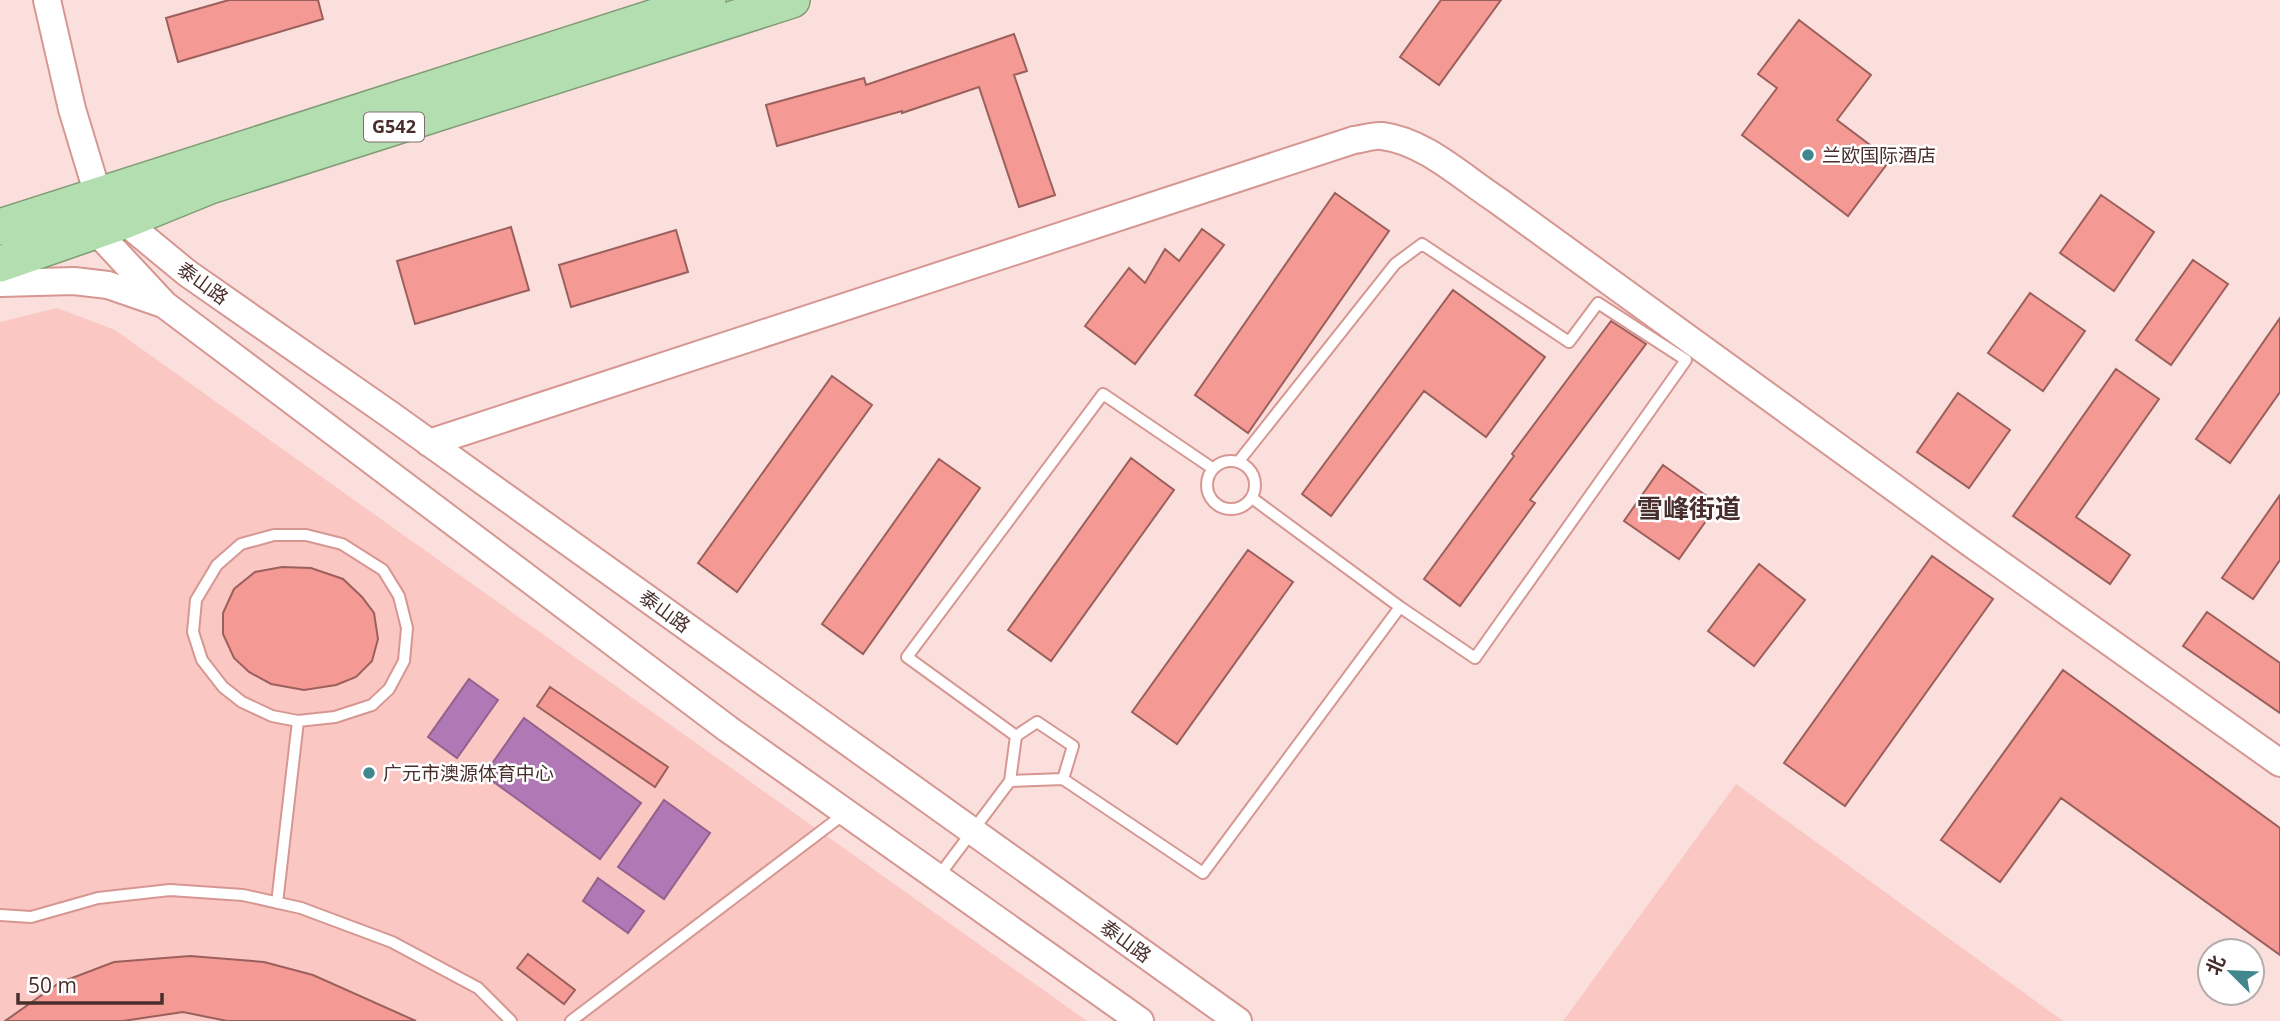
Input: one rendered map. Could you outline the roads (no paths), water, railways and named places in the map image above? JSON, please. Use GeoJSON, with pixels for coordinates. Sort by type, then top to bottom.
{"type":"FeatureCollection","features":[{"type":"Feature","properties":{"kind":"highway","name":"G542"},"geometry":{"type":"LineString","coordinates":[[14,273],[100,212],[708,0]]}},
{"type":"Feature","properties":{"kind":"highway","name":"G542"},"geometry":{"type":"LineString","coordinates":[[0,227],[100,212],[210,186],[792,0]]}},
{"type":"Feature","properties":{"kind":"street"},"geometry":{"type":"LineString","coordinates":[[30,0],[54,108],[100,212]]}},
{"type":"Feature","properties":{"kind":"street"},"geometry":{"type":"LineString","coordinates":[[47,0],[72,109],[100,212]]}},
{"type":"Feature","properties":{"kind":"street"},"geometry":{"type":"LineString","coordinates":[[429,443],[1341,144],[1379,136],[1404,142],[1431,155],[1497,200],[1969,542],[2280,763]]}},
{"type":"Feature","properties":{"kind":"street","name":"泰山路"},"geometry":{"type":"LineString","coordinates":[[100,212],[165,305],[728,729],[1140,1021]]}},
{"type":"Feature","properties":{"kind":"street","name":"泰山路"},"geometry":{"type":"LineString","coordinates":[[100,212],[429,443],[1238,1021]]}},
{"type":"Feature","properties":{"kind":"street"},"geometry":{"type":"LineString","coordinates":[[0,283],[14,273],[108,285],[165,305]]}},
{"type":"Feature","properties":{"kind":"street"},"geometry":{"type":"LineString","coordinates":[[0,293],[14,273]]}},
{"type":"Feature","properties":{"kind":"lane"},"geometry":{"type":"LineString","coordinates":[[1239,461],[1395,264],[1422,244],[1569,342],[1598,303],[1686,360],[1475,658],[1399,607],[1252,498]]}},
{"type":"Feature","properties":{"kind":"lane"},"geometry":{"type":"LineString","coordinates":[[1016,736],[907,657],[1103,394],[1212,468]]}},
{"type":"Feature","properties":{"kind":"lane"},"geometry":{"type":"LineString","coordinates":[[1225,461],[1239,461],[1251,470],[1256,484],[1252,498],[1239,508],[1223,509],[1210,499],[1206,483],[1212,468],[1225,461]]}},
{"type":"Feature","properties":{"kind":"lane"},"geometry":{"type":"LineString","coordinates":[[274,535],[306,535],[342,544],[383,570],[399,596],[407,628],[404,660],[389,689],[372,705],[335,717],[299,721],[272,716],[242,702],[223,687],[202,660],[193,632],[197,600],[217,565],[241,544],[274,535]]}},
{"type":"Feature","properties":{"kind":"lane"},"geometry":{"type":"LineString","coordinates":[[1010,781],[1063,779],[1203,873],[1399,607]]}},
{"type":"Feature","properties":{"kind":"lane"},"geometry":{"type":"LineString","coordinates":[[277,902],[299,721]]}},
{"type":"Feature","properties":{"kind":"lane"},"geometry":{"type":"LineString","coordinates":[[938,877],[1010,781],[1016,736],[1037,722],[1073,746],[1063,779]]}},
{"type":"Feature","properties":{"kind":"lane"},"geometry":{"type":"LineString","coordinates":[[571,1021],[846,812]]}},
{"type":"Feature","properties":{"kind":"lane"},"geometry":{"type":"LineString","coordinates":[[0,915],[31,917],[98,898],[170,890],[243,895],[277,902],[301,908],[393,942],[478,988],[511,1021]]}},
{"type":"Feature","properties":{"kind":"place","name":"兰欧国际酒店"},"geometry":{"type":"Point","coordinates":[1808,155]}},
{"type":"Feature","properties":{"kind":"place","name":"广元市澳源体育中心"},"geometry":{"type":"Point","coordinates":[369,773]}},
{"type":"Feature","properties":{"kind":"district","name":"雪峰街道"},"geometry":{"type":"Point","coordinates":[1689,509]}}]}
